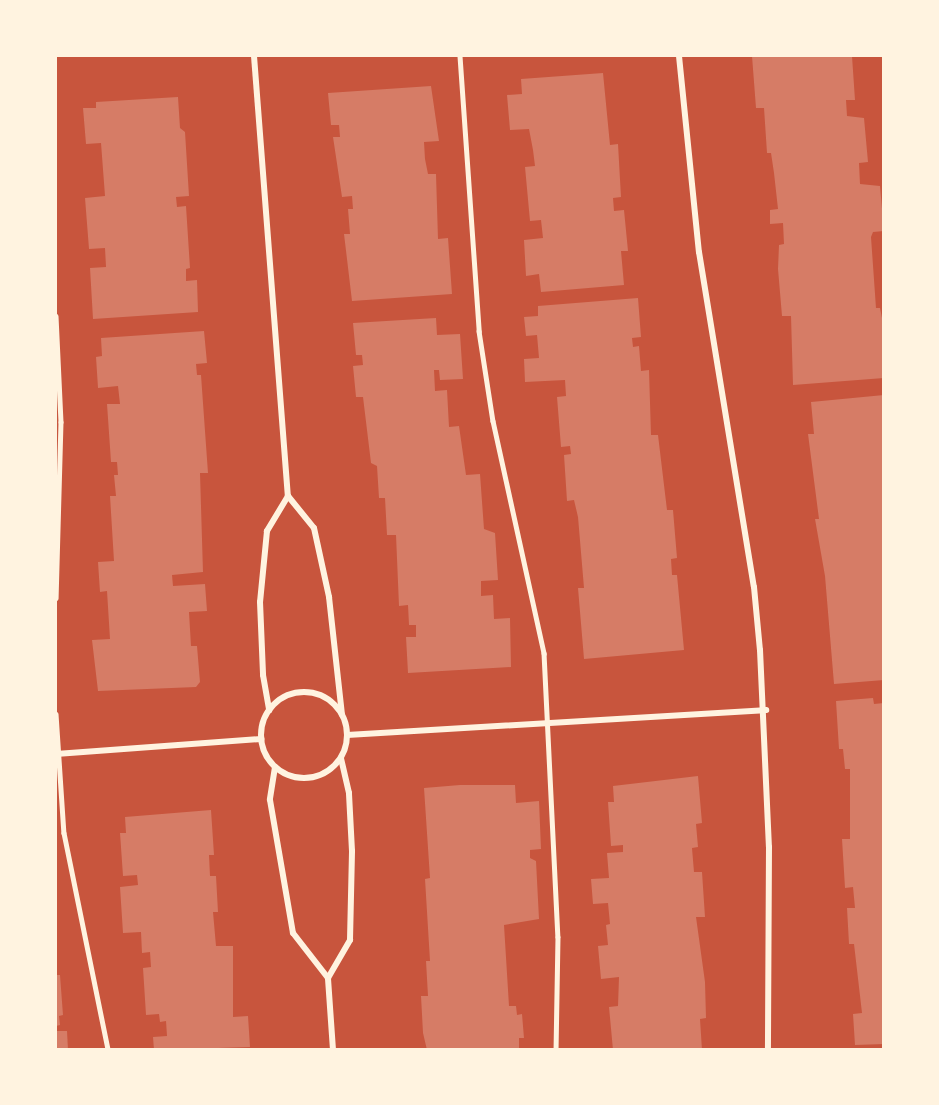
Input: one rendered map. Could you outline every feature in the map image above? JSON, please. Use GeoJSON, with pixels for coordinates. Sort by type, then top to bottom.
{"type":"FeatureCollection","features":[{"type":"Feature","properties":{"kind":"street"},"geometry":{"type":"LineString","coordinates":[[254,56],[288,496],[314,528],[329,597],[347,735],[341,759],[349,793],[352,851],[350,940],[328,978]]}},
{"type":"Feature","properties":{"kind":"street"},"geometry":{"type":"LineString","coordinates":[[679,56],[693,208],[754,587],[766,710],[768,1050]]}},
{"type":"Feature","properties":{"kind":"street"},"geometry":{"type":"LineString","coordinates":[[288,496],[267,531],[260,602],[263,675],[269,710],[261,739],[275,768],[270,800],[293,933],[328,978],[333,1050]]}},
{"type":"Feature","properties":{"kind":"street"},"geometry":{"type":"LineString","coordinates":[[269,710],[289,695],[302,692],[326,697],[343,716]]}},
{"type":"Feature","properties":{"kind":"street"},"geometry":{"type":"LineString","coordinates":[[347,735],[766,710]]}},
{"type":"Feature","properties":{"kind":"street"},"geometry":{"type":"LineString","coordinates":[[56,754],[261,739]]}},
{"type":"Feature","properties":{"kind":"street"},"geometry":{"type":"LineString","coordinates":[[275,768],[297,778],[310,779],[322,775],[341,759]]}},
{"type":"Feature","properties":{"kind":"lane"},"geometry":{"type":"LineString","coordinates":[[460,56],[479,331],[494,421],[530,574],[544,653],[550,723],[558,937],[556,1050]]}},
{"type":"Feature","properties":{"kind":"lane"},"geometry":{"type":"LineString","coordinates":[[56,316],[61,422],[56,598]]}},
{"type":"Feature","properties":{"kind":"lane"},"geometry":{"type":"LineString","coordinates":[[56,714],[56,754],[64,833],[77,913],[108,1050]]}},
{"type":"Feature","properties":{"kind":"building"},"geometry":{"type":"Polygon","coordinates":[[[752,56],[852,56],[855,100],[846,100],[847,116],[864,118],[868,162],[859,163],[860,184],[880,186],[884,231],[873,232],[871,237],[876,308],[880,308],[884,328],[884,378],[793,385],[791,316],[782,316],[778,269],[779,245],[784,244],[783,223],[770,224],[770,210],[778,209],[771,153],[767,153],[764,108],[756,108],[752,56]]]}},
{"type":"Feature","properties":{"kind":"building"},"geometry":{"type":"Polygon","coordinates":[[[603,73],[610,145],[618,144],[621,197],[613,198],[614,211],[624,210],[628,251],[621,251],[624,285],[541,292],[539,274],[526,276],[524,240],[543,238],[541,220],[530,221],[525,167],[535,166],[533,150],[529,129],[510,130],[507,95],[522,94],[521,79],[603,73]]]}},
{"type":"Feature","properties":{"kind":"building"},"geometry":{"type":"Polygon","coordinates":[[[431,86],[439,141],[424,142],[425,159],[428,174],[436,174],[438,239],[448,238],[452,294],[352,301],[344,234],[350,234],[348,209],[353,209],[352,196],[342,197],[333,137],[340,137],[339,125],[331,125],[328,93],[431,86]]]}},
{"type":"Feature","properties":{"kind":"building"},"geometry":{"type":"Polygon","coordinates":[[[178,97],[180,128],[185,132],[189,196],[176,197],[177,207],[186,206],[190,268],[186,269],[186,281],[197,280],[198,312],[93,319],[90,268],[106,267],[105,248],[89,249],[85,198],[105,196],[101,143],[86,144],[83,108],[96,108],[96,102],[178,97]]]}},
{"type":"Feature","properties":{"kind":"building"},"geometry":{"type":"Polygon","coordinates":[[[638,298],[641,337],[632,338],[633,347],[639,346],[641,371],[649,370],[651,435],[658,435],[667,510],[673,510],[677,558],[671,559],[672,575],[677,575],[684,650],[584,659],[578,588],[584,588],[578,517],[574,500],[567,501],[564,455],[571,454],[570,446],[561,447],[557,397],[566,396],[565,380],[525,382],[524,359],[539,358],[537,335],[526,336],[524,317],[538,316],[538,306],[638,298]]]}},
{"type":"Feature","properties":{"kind":"building"},"geometry":{"type":"Polygon","coordinates":[[[436,318],[437,335],[460,334],[463,379],[440,380],[439,370],[434,370],[435,391],[447,390],[449,427],[459,426],[466,475],[480,474],[484,529],[495,533],[498,580],[481,581],[481,596],[493,595],[494,619],[510,618],[511,667],[408,673],[406,637],[416,637],[416,625],[409,625],[408,605],[399,606],[396,535],[387,535],[385,498],[379,498],[377,466],[371,463],[363,397],[356,397],[353,366],[363,365],[362,355],[356,355],[353,323],[436,318]]]}},
{"type":"Feature","properties":{"kind":"building"},"geometry":{"type":"Polygon","coordinates":[[[204,331],[207,363],[196,364],[197,375],[201,375],[208,473],[200,473],[203,572],[172,575],[173,586],[205,584],[207,611],[189,612],[191,646],[197,646],[200,682],[196,687],[98,691],[92,640],[110,639],[107,591],[100,592],[98,562],[114,561],[110,496],[116,496],[114,475],[118,475],[117,462],[111,462],[107,404],[120,404],[118,386],[98,388],[96,357],[102,356],[101,338],[204,331]]]}},
{"type":"Feature","properties":{"kind":"building"},"geometry":{"type":"Polygon","coordinates":[[[884,395],[884,680],[834,684],[825,576],[815,519],[819,519],[808,434],[814,434],[811,402],[884,395]]]}},
{"type":"Feature","properties":{"kind":"building"},"geometry":{"type":"Polygon","coordinates":[[[873,698],[874,704],[884,703],[884,1044],[855,1045],[853,1014],[862,1013],[854,944],[849,944],[847,908],[855,908],[853,887],[845,888],[842,839],[850,839],[850,769],[845,769],[843,749],[839,749],[836,701],[873,698]]]}},
{"type":"Feature","properties":{"kind":"building"},"geometry":{"type":"Polygon","coordinates":[[[698,776],[702,823],[696,824],[698,847],[692,848],[694,872],[702,872],[705,917],[696,917],[705,982],[706,1018],[700,1019],[702,1050],[613,1050],[609,1007],[618,1006],[619,977],[601,979],[598,946],[608,945],[606,925],[610,924],[608,903],[593,904],[591,879],[609,878],[607,853],[623,852],[623,845],[611,846],[608,802],[614,802],[613,786],[698,776]]]}},
{"type":"Feature","properties":{"kind":"building"},"geometry":{"type":"Polygon","coordinates":[[[460,785],[515,785],[516,803],[539,801],[541,849],[530,850],[530,858],[536,861],[539,919],[504,925],[509,1006],[516,1006],[517,1015],[522,1014],[524,1038],[519,1038],[519,1050],[427,1050],[423,1033],[421,996],[428,996],[426,961],[430,961],[425,879],[430,878],[424,788],[460,785]]]}},
{"type":"Feature","properties":{"kind":"building"},"geometry":{"type":"Polygon","coordinates":[[[211,810],[214,855],[209,855],[210,876],[216,876],[218,912],[213,912],[216,946],[233,946],[233,1017],[248,1016],[250,1047],[154,1050],[153,1037],[167,1036],[166,1021],[160,1022],[159,1014],[146,1015],[143,968],[151,967],[150,952],[142,953],[141,932],[123,933],[120,887],[138,885],[137,875],[123,876],[120,833],[126,833],[125,817],[211,810]]]}},
{"type":"Feature","properties":{"kind":"building"},"geometry":{"type":"Polygon","coordinates":[[[56,975],[60,975],[63,1015],[59,1016],[60,1025],[56,1026],[56,975]]]}},
{"type":"Feature","properties":{"kind":"building"},"geometry":{"type":"Polygon","coordinates":[[[56,1031],[67,1031],[68,1050],[56,1050],[56,1031]]]}}]}
